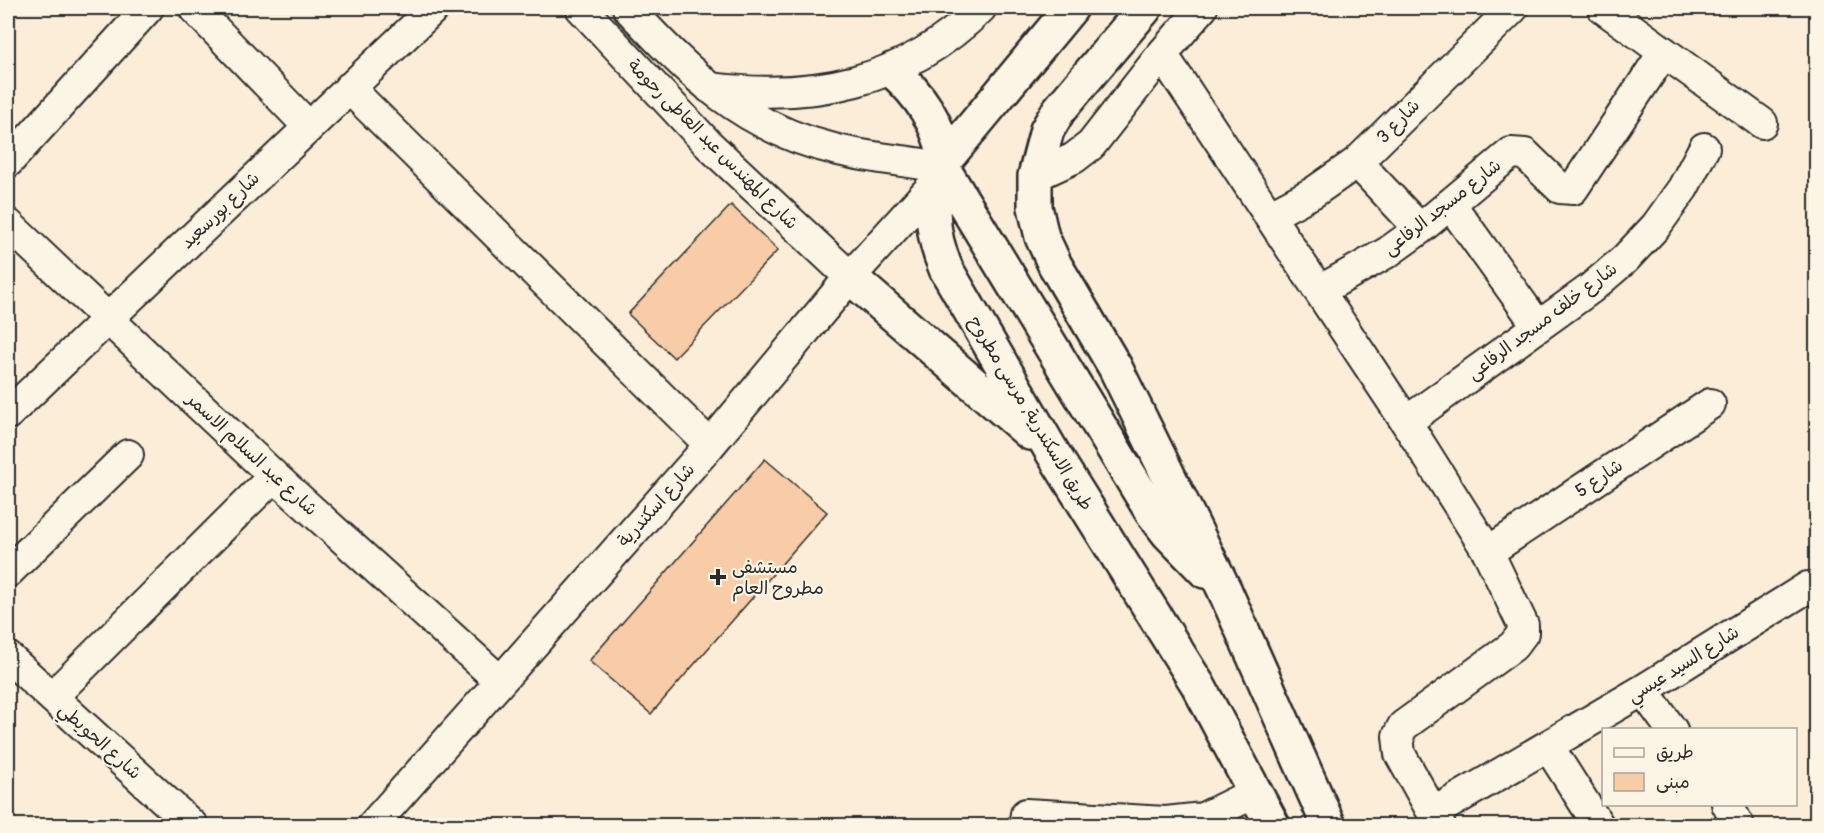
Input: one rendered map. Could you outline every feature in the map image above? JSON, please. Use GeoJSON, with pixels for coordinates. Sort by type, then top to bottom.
{"type":"FeatureCollection","features":[{"type":"Feature","properties":{"kind":"main road"},"geometry":{"type":"LineString","coordinates":[[942,169],[1071,8]]}},
{"type":"Feature","properties":{"kind":"main road"},"geometry":{"type":"LineString","coordinates":[[1145,8],[1059,110],[1043,141],[1035,176],[1035,207],[1041,237],[1115,368],[1224,589],[1329,825]]}},
{"type":"Feature","properties":{"kind":"main road"},"geometry":{"type":"LineString","coordinates":[[892,70],[912,88],[928,110],[940,134],[942,169],[1152,512],[1186,553],[1224,589]]}},
{"type":"Feature","properties":{"kind":"main road","name":"طريق الاسكندرية, مرسى مطروح"},"geometry":{"type":"LineString","coordinates":[[942,169],[932,204],[933,226],[946,269],[1051,450],[1198,686],[1273,825]]}},
{"type":"Feature","properties":{"kind":"main road"},"geometry":{"type":"LineString","coordinates":[[850,277],[1051,450]]}},
{"type":"Feature","properties":{"kind":"street"},"geometry":{"type":"LineString","coordinates":[[8,162],[148,8]]}},
{"type":"Feature","properties":{"kind":"street"},"geometry":{"type":"LineString","coordinates":[[194,8],[308,126]]}},
{"type":"Feature","properties":{"kind":"street","name":"شارع بورسعيد"},"geometry":{"type":"LineString","coordinates":[[8,414],[434,8]]}},
{"type":"Feature","properties":{"kind":"street","name":"شارع المهندس عبد العاطى رحومة"},"geometry":{"type":"LineString","coordinates":[[581,8],[709,145],[850,277]]}},
{"type":"Feature","properties":{"kind":"street","name":"شارع المهندس عبد العاطى رحومة"},"geometry":{"type":"LineString","coordinates":[[628,8],[681,65],[707,87],[755,120],[808,142],[837,150],[942,169]]}},
{"type":"Feature","properties":{"kind":"street"},"geometry":{"type":"LineString","coordinates":[[1035,176],[1074,158],[1091,145],[1162,54],[1202,8]]}},
{"type":"Feature","properties":{"kind":"street","name":"شارع 3"},"geometry":{"type":"LineString","coordinates":[[1269,216],[1314,192],[1357,162],[1513,8]]}},
{"type":"Feature","properties":{"kind":"street"},"geometry":{"type":"LineString","coordinates":[[1603,8],[1762,123]]}},
{"type":"Feature","properties":{"kind":"street"},"geometry":{"type":"LineString","coordinates":[[707,87],[782,93],[820,90],[856,82],[892,70],[946,38],[972,11]]}},
{"type":"Feature","properties":{"kind":"street","name":"شارع مسجد الرفاعى"},"geometry":{"type":"LineString","coordinates":[[1318,291],[1371,262],[1420,229],[1512,153],[1530,158],[1564,190],[1577,187],[1664,52]]}},
{"type":"Feature","properties":{"kind":"street"},"geometry":{"type":"LineString","coordinates":[[1162,54],[1406,422],[1488,552],[1520,617],[1523,633],[1513,646],[1403,726],[1398,736],[1400,753],[1437,819]]}},
{"type":"Feature","properties":{"kind":"street"},"geometry":{"type":"LineString","coordinates":[[348,88],[710,445]]}},
{"type":"Feature","properties":{"kind":"street","name":"شارع خلف مسجد الرفاعى"},"geometry":{"type":"LineString","coordinates":[[1406,422],[1590,289],[1625,259],[1656,226],[1676,198],[1704,148]]}},
{"type":"Feature","properties":{"kind":"street"},"geometry":{"type":"LineString","coordinates":[[1357,162],[1420,229]]}},
{"type":"Feature","properties":{"kind":"street","name":"شارع اسكندرية"},"geometry":{"type":"LineString","coordinates":[[372,825],[710,445],[942,169]]}},
{"type":"Feature","properties":{"kind":"street"},"geometry":{"type":"LineString","coordinates":[[1451,205],[1538,326]]}},
{"type":"Feature","properties":{"kind":"street","name":"شارع عبد السلام الاسمر"},"geometry":{"type":"LineString","coordinates":[[8,224],[274,476],[501,681]]}},
{"type":"Feature","properties":{"kind":"street","name":"شارع 5"},"geometry":{"type":"LineString","coordinates":[[1488,552],[1710,404]]}},
{"type":"Feature","properties":{"kind":"street"},"geometry":{"type":"LineString","coordinates":[[8,572],[128,456]]}},
{"type":"Feature","properties":{"kind":"street"},"geometry":{"type":"LineString","coordinates":[[52,697],[274,476]]}},
{"type":"Feature","properties":{"kind":"street","name":"شارع السيد عيسي"},"geometry":{"type":"LineString","coordinates":[[1437,819],[1548,746],[1808,587]]}},
{"type":"Feature","properties":{"kind":"street","name":"شارع الحويطي"},"geometry":{"type":"LineString","coordinates":[[13,674],[52,697],[193,825]]}},
{"type":"Feature","properties":{"kind":"street"},"geometry":{"type":"LineString","coordinates":[[1642,690],[1671,728]]}},
{"type":"Feature","properties":{"kind":"street"},"geometry":{"type":"LineString","coordinates":[[1548,746],[1599,825]]}},
{"type":"Feature","properties":{"kind":"street"},"geometry":{"type":"LineString","coordinates":[[1024,825],[1026,814],[1138,823],[1203,818],[1256,792]]}},
{"type":"Feature","properties":{"kind":"street"},"geometry":{"type":"LineString","coordinates":[[1728,806],[1739,825]]}},
{"type":"Feature","properties":{"kind":"building"},"geometry":{"type":"Polygon","coordinates":[[[731,205],[778,250],[674,358],[628,314],[731,205]]]}},
{"type":"Feature","properties":{"kind":"building"},"geometry":{"type":"Polygon","coordinates":[[[765,459],[827,512],[651,714],[589,661],[765,459]]]}},
{"type":"Feature","properties":{"kind":"place","name":"مستشفى مطروح العام"},"geometry":{"type":"Point","coordinates":[718,577]}}]}
